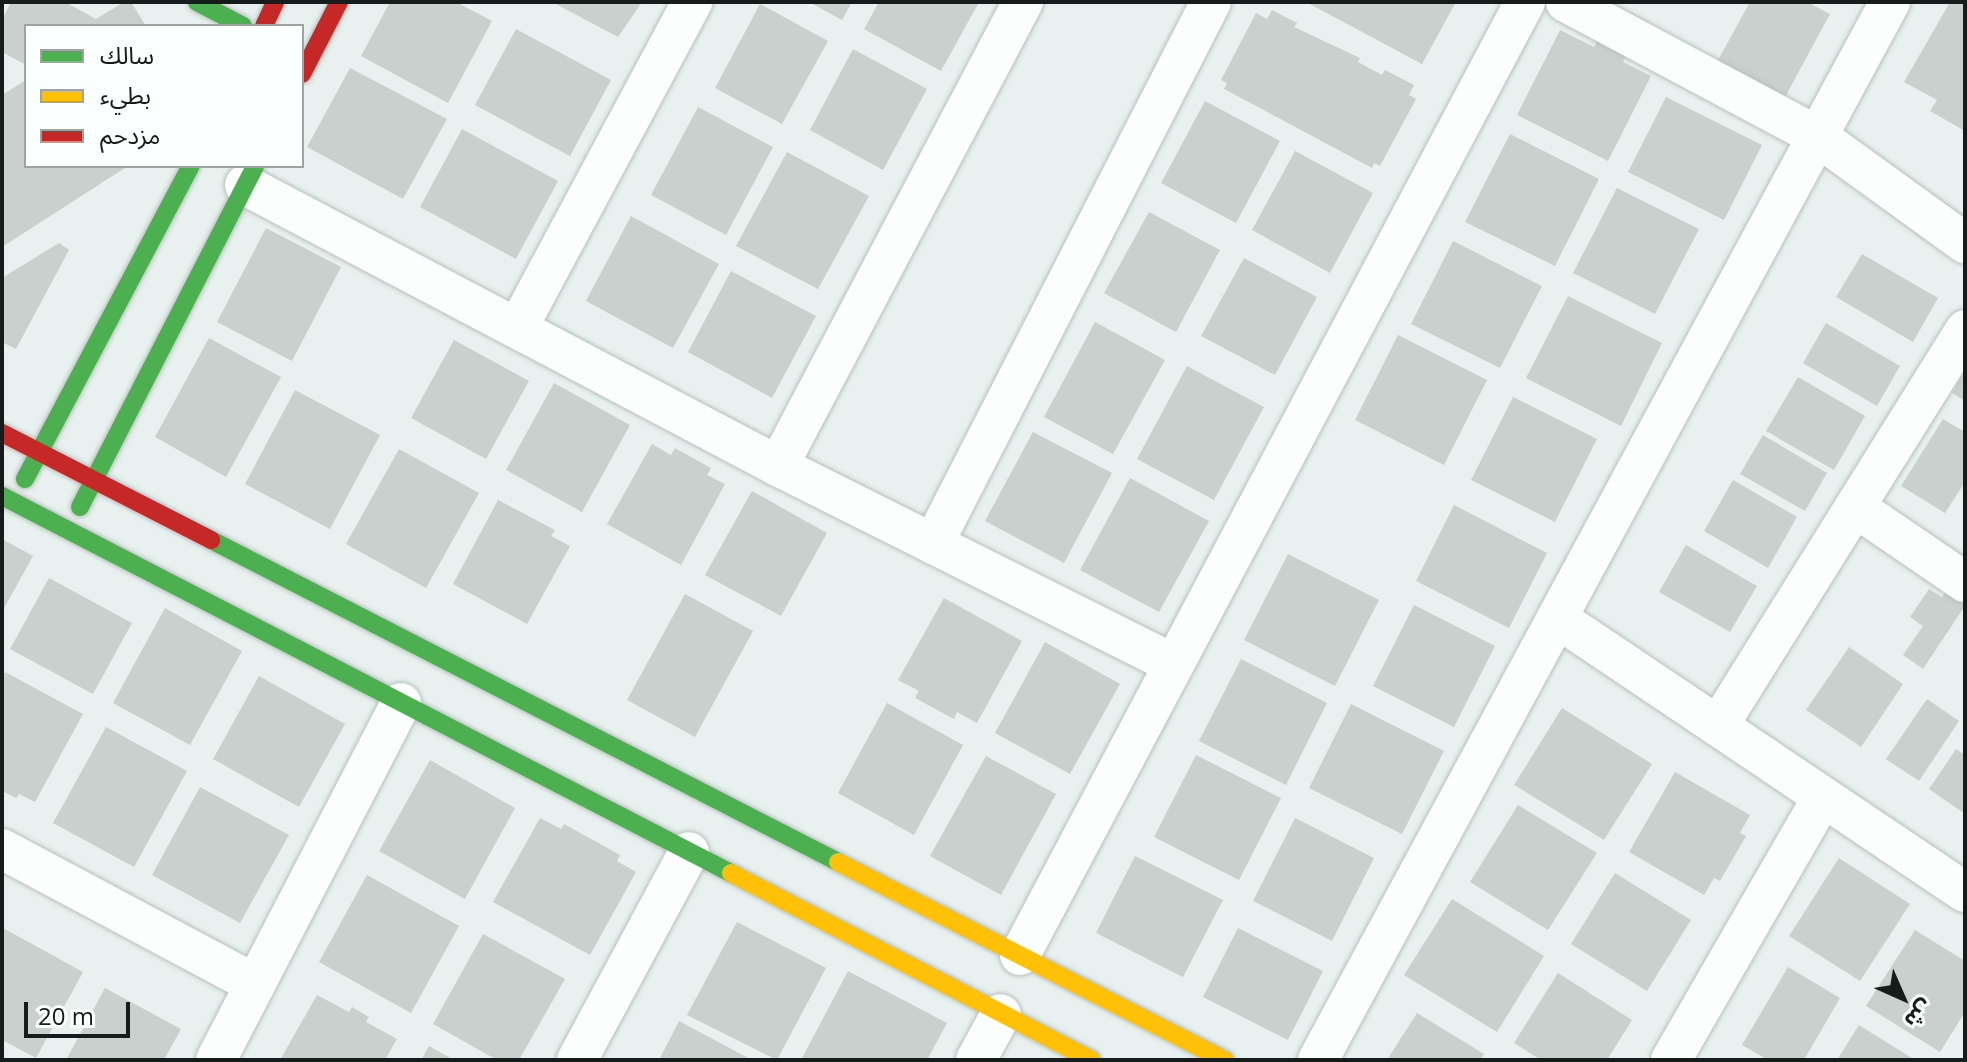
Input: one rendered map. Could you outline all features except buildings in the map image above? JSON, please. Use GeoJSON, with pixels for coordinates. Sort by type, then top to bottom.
{"type":"FeatureCollection","features":[{"type":"Feature","properties":{"kind":"street"},"geometry":{"type":"LineString","coordinates":[[197,2],[239,24]]}},
{"type":"Feature","properties":{"kind":"street"},"geometry":{"type":"LineString","coordinates":[[265,24],[275,2]]}},
{"type":"Feature","properties":{"kind":"street"},"geometry":{"type":"LineString","coordinates":[[304,70],[339,2]]}},
{"type":"Feature","properties":{"kind":"street"},"geometry":{"type":"LineString","coordinates":[[518,327],[692,2]]}},
{"type":"Feature","properties":{"kind":"street"},"geometry":{"type":"LineString","coordinates":[[778,466],[1023,2]]}},
{"type":"Feature","properties":{"kind":"street"},"geometry":{"type":"LineString","coordinates":[[933,544],[1211,2]]}},
{"type":"Feature","properties":{"kind":"street"},"geometry":{"type":"LineString","coordinates":[[1020,955],[1172,663],[1525,2]]}},
{"type":"Feature","properties":{"kind":"street"},"geometry":{"type":"LineString","coordinates":[[1566,2],[1817,136],[1965,243]]}},
{"type":"Feature","properties":{"kind":"street"},"geometry":{"type":"LineString","coordinates":[[1318,1060],[1890,2]]}},
{"type":"Feature","properties":{"kind":"street"},"geometry":{"type":"LineString","coordinates":[[190,168],[39,452],[8,499],[1091,1060]]}},
{"type":"Feature","properties":{"kind":"street"},"geometry":{"type":"LineString","coordinates":[[68,531],[250,176],[518,327],[778,466],[1172,663]]}},
{"type":"Feature","properties":{"kind":"street"},"geometry":{"type":"LineString","coordinates":[[1718,726],[1965,330]]}},
{"type":"Feature","properties":{"kind":"street"},"geometry":{"type":"LineString","coordinates":[[2,433],[1225,1060]]}},
{"type":"Feature","properties":{"kind":"street"},"geometry":{"type":"LineString","coordinates":[[1855,507],[1965,582]]}},
{"type":"Feature","properties":{"kind":"street"},"geometry":{"type":"LineString","coordinates":[[1557,618],[1965,892]]}},
{"type":"Feature","properties":{"kind":"street"},"geometry":{"type":"LineString","coordinates":[[216,1060],[401,703]]}},
{"type":"Feature","properties":{"kind":"street"},"geometry":{"type":"LineString","coordinates":[[1671,1060],[1823,797]]}},
{"type":"Feature","properties":{"kind":"street"},"geometry":{"type":"LineString","coordinates":[[2,849],[255,984]]}},
{"type":"Feature","properties":{"kind":"street"},"geometry":{"type":"LineString","coordinates":[[577,1060],[689,852]]}},
{"type":"Feature","properties":{"kind":"street"},"geometry":{"type":"LineString","coordinates":[[976,1060],[1001,1014]]}},
{"type":"Feature","properties":{"kind":"traffic: fast"},"geometry":{"type":"LineString","coordinates":[[197,2],[239,24]]}},
{"type":"Feature","properties":{"kind":"traffic: fast"},"geometry":{"type":"LineString","coordinates":[[25,479],[190,168]]}},
{"type":"Feature","properties":{"kind":"traffic: fast"},"geometry":{"type":"LineString","coordinates":[[80,507],[254,168]]}},
{"type":"Feature","properties":{"kind":"traffic: fast"},"geometry":{"type":"LineString","coordinates":[[2,496],[731,873]]}},
{"type":"Feature","properties":{"kind":"traffic: fast"},"geometry":{"type":"LineString","coordinates":[[211,540],[838,862]]}},
{"type":"Feature","properties":{"kind":"traffic: slow"},"geometry":{"type":"LineString","coordinates":[[838,862],[1225,1060]]}},
{"type":"Feature","properties":{"kind":"traffic: slow"},"geometry":{"type":"LineString","coordinates":[[731,873],[1091,1060]]}},
{"type":"Feature","properties":{"kind":"traffic: jam"},"geometry":{"type":"LineString","coordinates":[[265,24],[275,2]]}},
{"type":"Feature","properties":{"kind":"traffic: jam"},"geometry":{"type":"LineString","coordinates":[[304,70],[339,2]]}},
{"type":"Feature","properties":{"kind":"traffic: jam"},"geometry":{"type":"LineString","coordinates":[[2,433],[211,540]]}}]}
